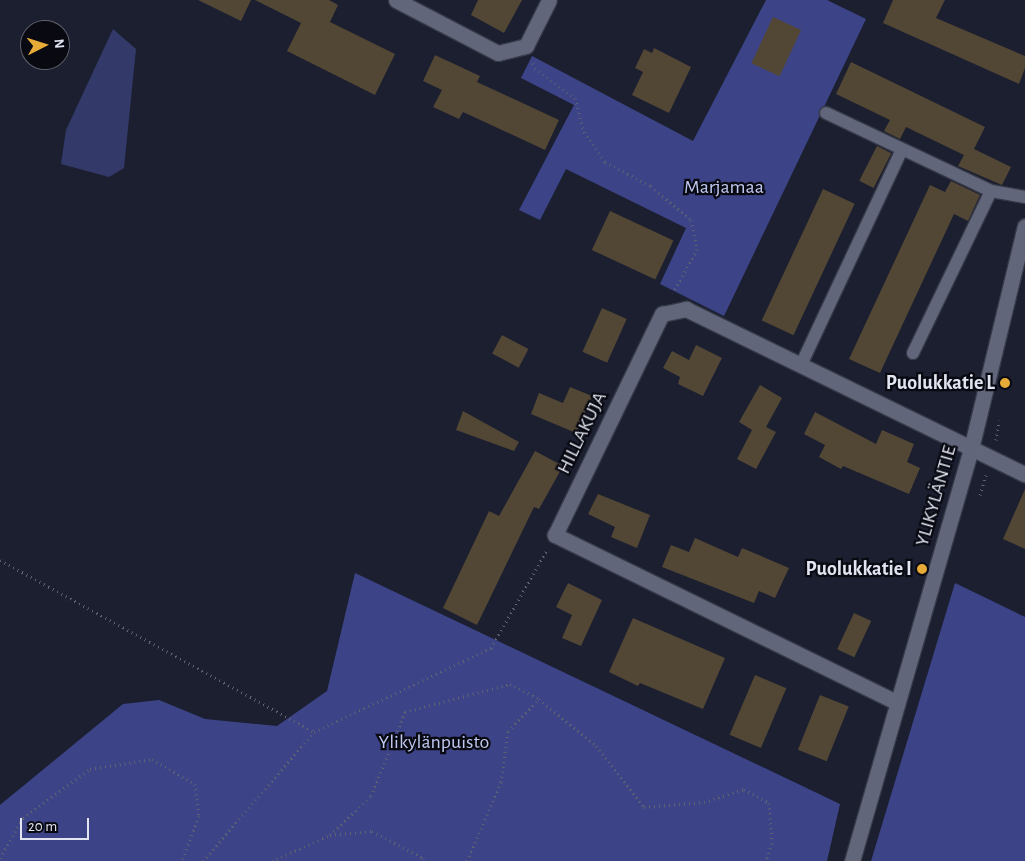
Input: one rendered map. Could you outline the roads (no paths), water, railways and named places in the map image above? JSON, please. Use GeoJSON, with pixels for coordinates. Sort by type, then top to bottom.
{"type":"FeatureCollection","features":[{"type":"Feature","properties":{"kind":"street"},"geometry":{"type":"LineString","coordinates":[[396,0],[498,53],[526,46],[549,0]]}},
{"type":"Feature","properties":{"kind":"street","name":"YLIKYLÄNTIE"},"geometry":{"type":"LineString","coordinates":[[852,861],[896,702],[971,449],[1025,226]]}},
{"type":"Feature","properties":{"kind":"street","name":"HILLAKUJA"},"geometry":{"type":"LineString","coordinates":[[801,366],[686,309],[662,314],[555,535],[896,702]]}},
{"type":"Feature","properties":{"kind":"street"},"geometry":{"type":"LineString","coordinates":[[801,366],[1025,474]]}},
{"type":"Feature","properties":{"kind":"lane"},"geometry":{"type":"LineString","coordinates":[[826,113],[991,191],[1025,197]]}},
{"type":"Feature","properties":{"kind":"lane"},"geometry":{"type":"LineString","coordinates":[[801,366],[902,149]]}},
{"type":"Feature","properties":{"kind":"lane"},"geometry":{"type":"LineString","coordinates":[[913,353],[991,191]]}},
{"type":"Feature","properties":{"kind":"place","name":"Puolukkatie L"},"geometry":{"type":"Point","coordinates":[1005,383]}},
{"type":"Feature","properties":{"kind":"place","name":"Puolukkatie I"},"geometry":{"type":"Point","coordinates":[922,569]}},
{"type":"Feature","properties":{"kind":"park label","name":"Marjamaa"},"geometry":{"type":"Point","coordinates":[724,187]}},
{"type":"Feature","properties":{"kind":"park label","name":"Ylikylänpuisto"},"geometry":{"type":"Point","coordinates":[434,742]}}]}
